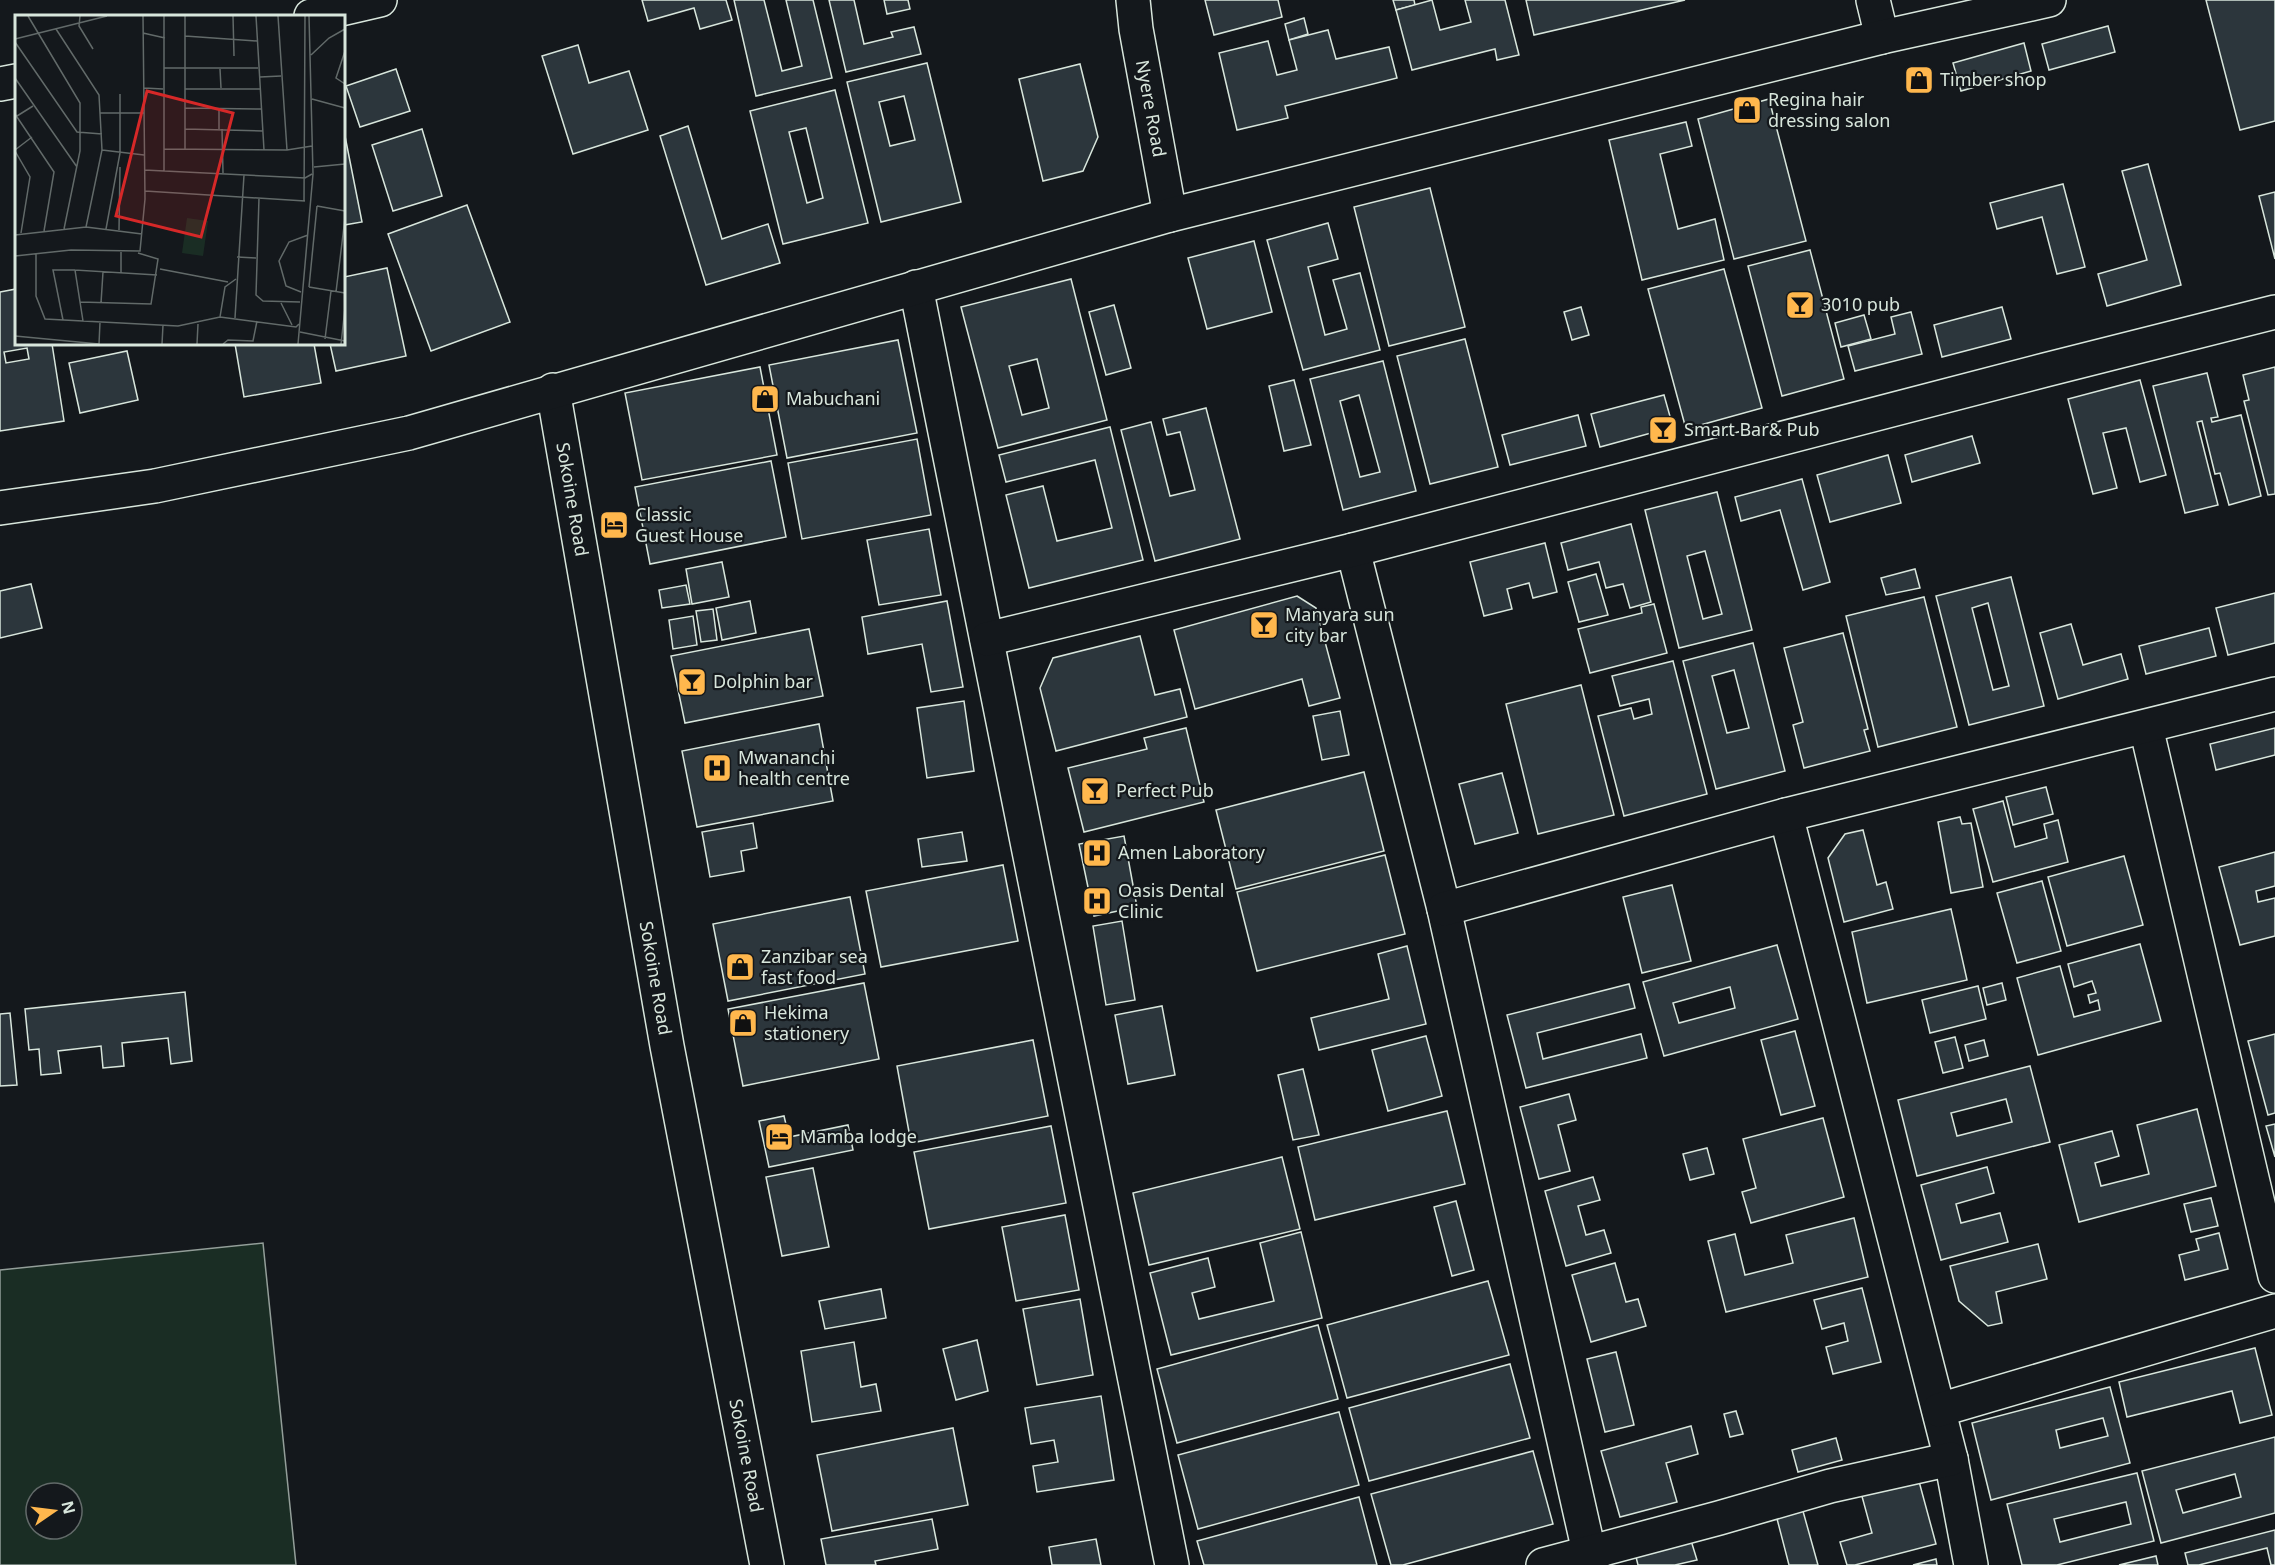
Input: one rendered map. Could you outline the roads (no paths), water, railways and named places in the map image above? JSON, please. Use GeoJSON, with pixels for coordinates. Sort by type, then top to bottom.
{"type":"FeatureCollection","features":[{"type":"Feature","properties":{"kind":"street"},"geometry":{"type":"LineString","coordinates":[[315,15],[380,0]]}},
{"type":"Feature","properties":{"kind":"street","name":"Nyere Road"},"geometry":{"type":"LineString","coordinates":[[1133,0],[1136,29],[1170,215]]}},
{"type":"Feature","properties":{"kind":"street"},"geometry":{"type":"LineString","coordinates":[[1872,0],[1882,37]]}},
{"type":"Feature","properties":{"kind":"street"},"geometry":{"type":"LineString","coordinates":[[0,508],[155,486],[409,432],[1170,215],[1882,37],[2049,0]]}},
{"type":"Feature","properties":{"kind":"street"},"geometry":{"type":"LineString","coordinates":[[0,84],[15,81]]}},
{"type":"Feature","properties":{"kind":"street"},"geometry":{"type":"LineString","coordinates":[[916,287],[1172,1565]]}},
{"type":"Feature","properties":{"kind":"street"},"geometry":{"type":"LineString","coordinates":[[987,639],[1353,550],[2045,369],[2275,312]]}},
{"type":"Feature","properties":{"kind":"street","name":"Sokoine Road"},"geometry":{"type":"LineString","coordinates":[[553,390],[667,1046],[767,1565]]}},
{"type":"Feature","properties":{"kind":"street"},"geometry":{"type":"LineString","coordinates":[[1353,550],[1443,909],[1590,1559]]}},
{"type":"Feature","properties":{"kind":"street"},"geometry":{"type":"LineString","coordinates":[[1443,909],[1786,815],[2275,694]]}},
{"type":"Feature","properties":{"kind":"street"},"geometry":{"type":"LineString","coordinates":[[2146,727],[2275,1276]]}},
{"type":"Feature","properties":{"kind":"street"},"geometry":{"type":"LineString","coordinates":[[1786,815],[1939,1410],[1951,1459],[1971,1565]]}},
{"type":"Feature","properties":{"kind":"street"},"geometry":{"type":"LineString","coordinates":[[1939,1410],[2275,1311]]}},
{"type":"Feature","properties":{"kind":"street"},"geometry":{"type":"LineString","coordinates":[[1543,1565],[1590,1559],[1830,1486],[1951,1459]]}},
{"type":"Feature","properties":{"kind":"place","name":"Timber shop"},"geometry":{"type":"Point","coordinates":[1919,80]}},
{"type":"Feature","properties":{"kind":"place","name":"Regina hair dressing salon"},"geometry":{"type":"Point","coordinates":[1747,110]}},
{"type":"Feature","properties":{"kind":"place","name":"3010 pub"},"geometry":{"type":"Point","coordinates":[1800,305]}},
{"type":"Feature","properties":{"kind":"place","name":"Mabuchani"},"geometry":{"type":"Point","coordinates":[765,399]}},
{"type":"Feature","properties":{"kind":"place","name":"Smart Bar& Pub"},"geometry":{"type":"Point","coordinates":[1663,430]}},
{"type":"Feature","properties":{"kind":"place","name":"Classic Guest House"},"geometry":{"type":"Point","coordinates":[614,525]}},
{"type":"Feature","properties":{"kind":"place","name":"Manyara sun city bar"},"geometry":{"type":"Point","coordinates":[1264,625]}},
{"type":"Feature","properties":{"kind":"place","name":"Dolphin bar"},"geometry":{"type":"Point","coordinates":[692,682]}},
{"type":"Feature","properties":{"kind":"place","name":"Mwananchi health centre"},"geometry":{"type":"Point","coordinates":[717,768]}},
{"type":"Feature","properties":{"kind":"place","name":"Perfect Pub"},"geometry":{"type":"Point","coordinates":[1095,791]}},
{"type":"Feature","properties":{"kind":"place","name":"Amen Laboratory"},"geometry":{"type":"Point","coordinates":[1097,853]}},
{"type":"Feature","properties":{"kind":"place","name":"Oasis Dental Clinic"},"geometry":{"type":"Point","coordinates":[1097,901]}},
{"type":"Feature","properties":{"kind":"place","name":"Zanzibar sea fast food"},"geometry":{"type":"Point","coordinates":[740,967]}},
{"type":"Feature","properties":{"kind":"place","name":"Hekima stationery"},"geometry":{"type":"Point","coordinates":[743,1023]}},
{"type":"Feature","properties":{"kind":"place","name":"Mamba lodge"},"geometry":{"type":"Point","coordinates":[779,1137]}}]}
